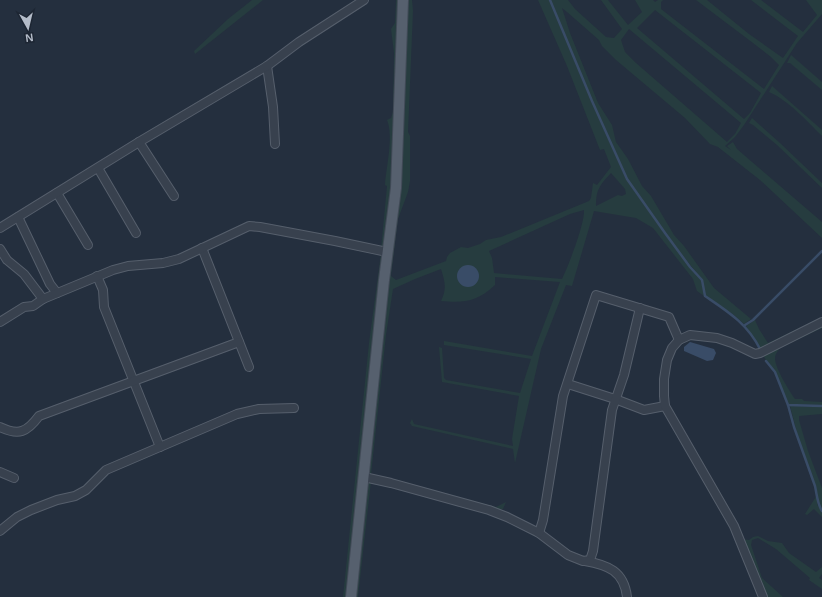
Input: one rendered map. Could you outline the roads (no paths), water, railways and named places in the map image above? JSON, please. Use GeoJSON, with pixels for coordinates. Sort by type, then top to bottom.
{"type":"FeatureCollection","features":[{"type":"Feature","properties":{"kind":"main road"},"geometry":{"type":"LineString","coordinates":[[351,597],[387,252],[396,188],[401,87],[403,0]]}},
{"type":"Feature","properties":{"kind":"street"},"geometry":{"type":"LineString","coordinates":[[0,228],[266,66],[299,42],[364,0]]}},
{"type":"Feature","properties":{"kind":"street"},"geometry":{"type":"LineString","coordinates":[[266,66],[273,107],[275,144]]}},
{"type":"Feature","properties":{"kind":"street"},"geometry":{"type":"LineString","coordinates":[[139,142],[174,196]]}},
{"type":"Feature","properties":{"kind":"street"},"geometry":{"type":"LineString","coordinates":[[98,168],[136,233]]}},
{"type":"Feature","properties":{"kind":"street"},"geometry":{"type":"LineString","coordinates":[[57,193],[88,245]]}},
{"type":"Feature","properties":{"kind":"street"},"geometry":{"type":"LineString","coordinates":[[18,217],[50,284],[57,293]]}},
{"type":"Feature","properties":{"kind":"street"},"geometry":{"type":"LineString","coordinates":[[0,322],[24,307],[33,306],[43,299],[113,270],[128,266],[163,263],[179,259],[249,226],[387,252]]}},
{"type":"Feature","properties":{"kind":"street"},"geometry":{"type":"LineString","coordinates":[[202,248],[248,367]]}},
{"type":"Feature","properties":{"kind":"street"},"geometry":{"type":"LineString","coordinates":[[0,249],[7,260],[24,274],[43,299]]}},
{"type":"Feature","properties":{"kind":"street"},"geometry":{"type":"LineString","coordinates":[[98,276],[103,290],[104,307],[160,447]]}},
{"type":"Feature","properties":{"kind":"street"},"geometry":{"type":"LineString","coordinates":[[539,533],[543,520],[563,396],[596,296],[669,317],[679,340]]}},
{"type":"Feature","properties":{"kind":"street"},"geometry":{"type":"LineString","coordinates":[[583,561],[590,560],[593,551],[612,410],[624,375],[640,308]]}},
{"type":"Feature","properties":{"kind":"street"},"geometry":{"type":"LineString","coordinates":[[763,597],[734,526],[665,406],[664,379],[668,360],[672,348],[679,340],[690,335],[717,338],[732,343],[755,354],[760,353],[822,322]]}},
{"type":"Feature","properties":{"kind":"street"},"geometry":{"type":"LineString","coordinates":[[0,427],[11,432],[19,432],[30,428],[39,416],[239,342]]}},
{"type":"Feature","properties":{"kind":"street"},"geometry":{"type":"LineString","coordinates":[[568,384],[644,410],[665,406]]}},
{"type":"Feature","properties":{"kind":"street"},"geometry":{"type":"LineString","coordinates":[[0,531],[17,517],[31,510],[57,500],[75,496],[86,490],[106,470],[237,414],[259,409],[294,408]]}},
{"type":"Feature","properties":{"kind":"street"},"geometry":{"type":"LineString","coordinates":[[0,472],[14,478]]}},
{"type":"Feature","properties":{"kind":"street"},"geometry":{"type":"LineString","coordinates":[[364,477],[392,483],[489,510],[506,517],[539,533],[568,555],[583,561],[599,564],[616,572],[623,583],[627,597]]}},
{"type":"Feature","properties":{"kind":"water"},"geometry":{"type":"Polygon","coordinates":[[[468,265],[476,268],[479,276],[476,284],[468,287],[460,284],[457,276],[460,268],[468,265]]]}},
{"type":"Feature","properties":{"kind":"water"},"geometry":{"type":"Polygon","coordinates":[[[690,342],[714,349],[716,353],[713,360],[707,361],[684,351],[684,347],[690,342]]]}},
{"type":"Feature","properties":{"kind":"waterway"},"geometry":{"type":"LineString","coordinates":[[550,0],[592,101],[627,179],[690,267],[702,280],[705,296],[736,318],[749,332],[760,349]]}},
{"type":"Feature","properties":{"kind":"waterway"},"geometry":{"type":"LineString","coordinates":[[745,325],[753,320],[822,251]]}},
{"type":"Feature","properties":{"kind":"waterway"},"geometry":{"type":"LineString","coordinates":[[766,361],[775,372],[788,405],[822,406]]}},
{"type":"Feature","properties":{"kind":"waterway"},"geometry":{"type":"LineString","coordinates":[[788,405],[822,511]]}}]}
